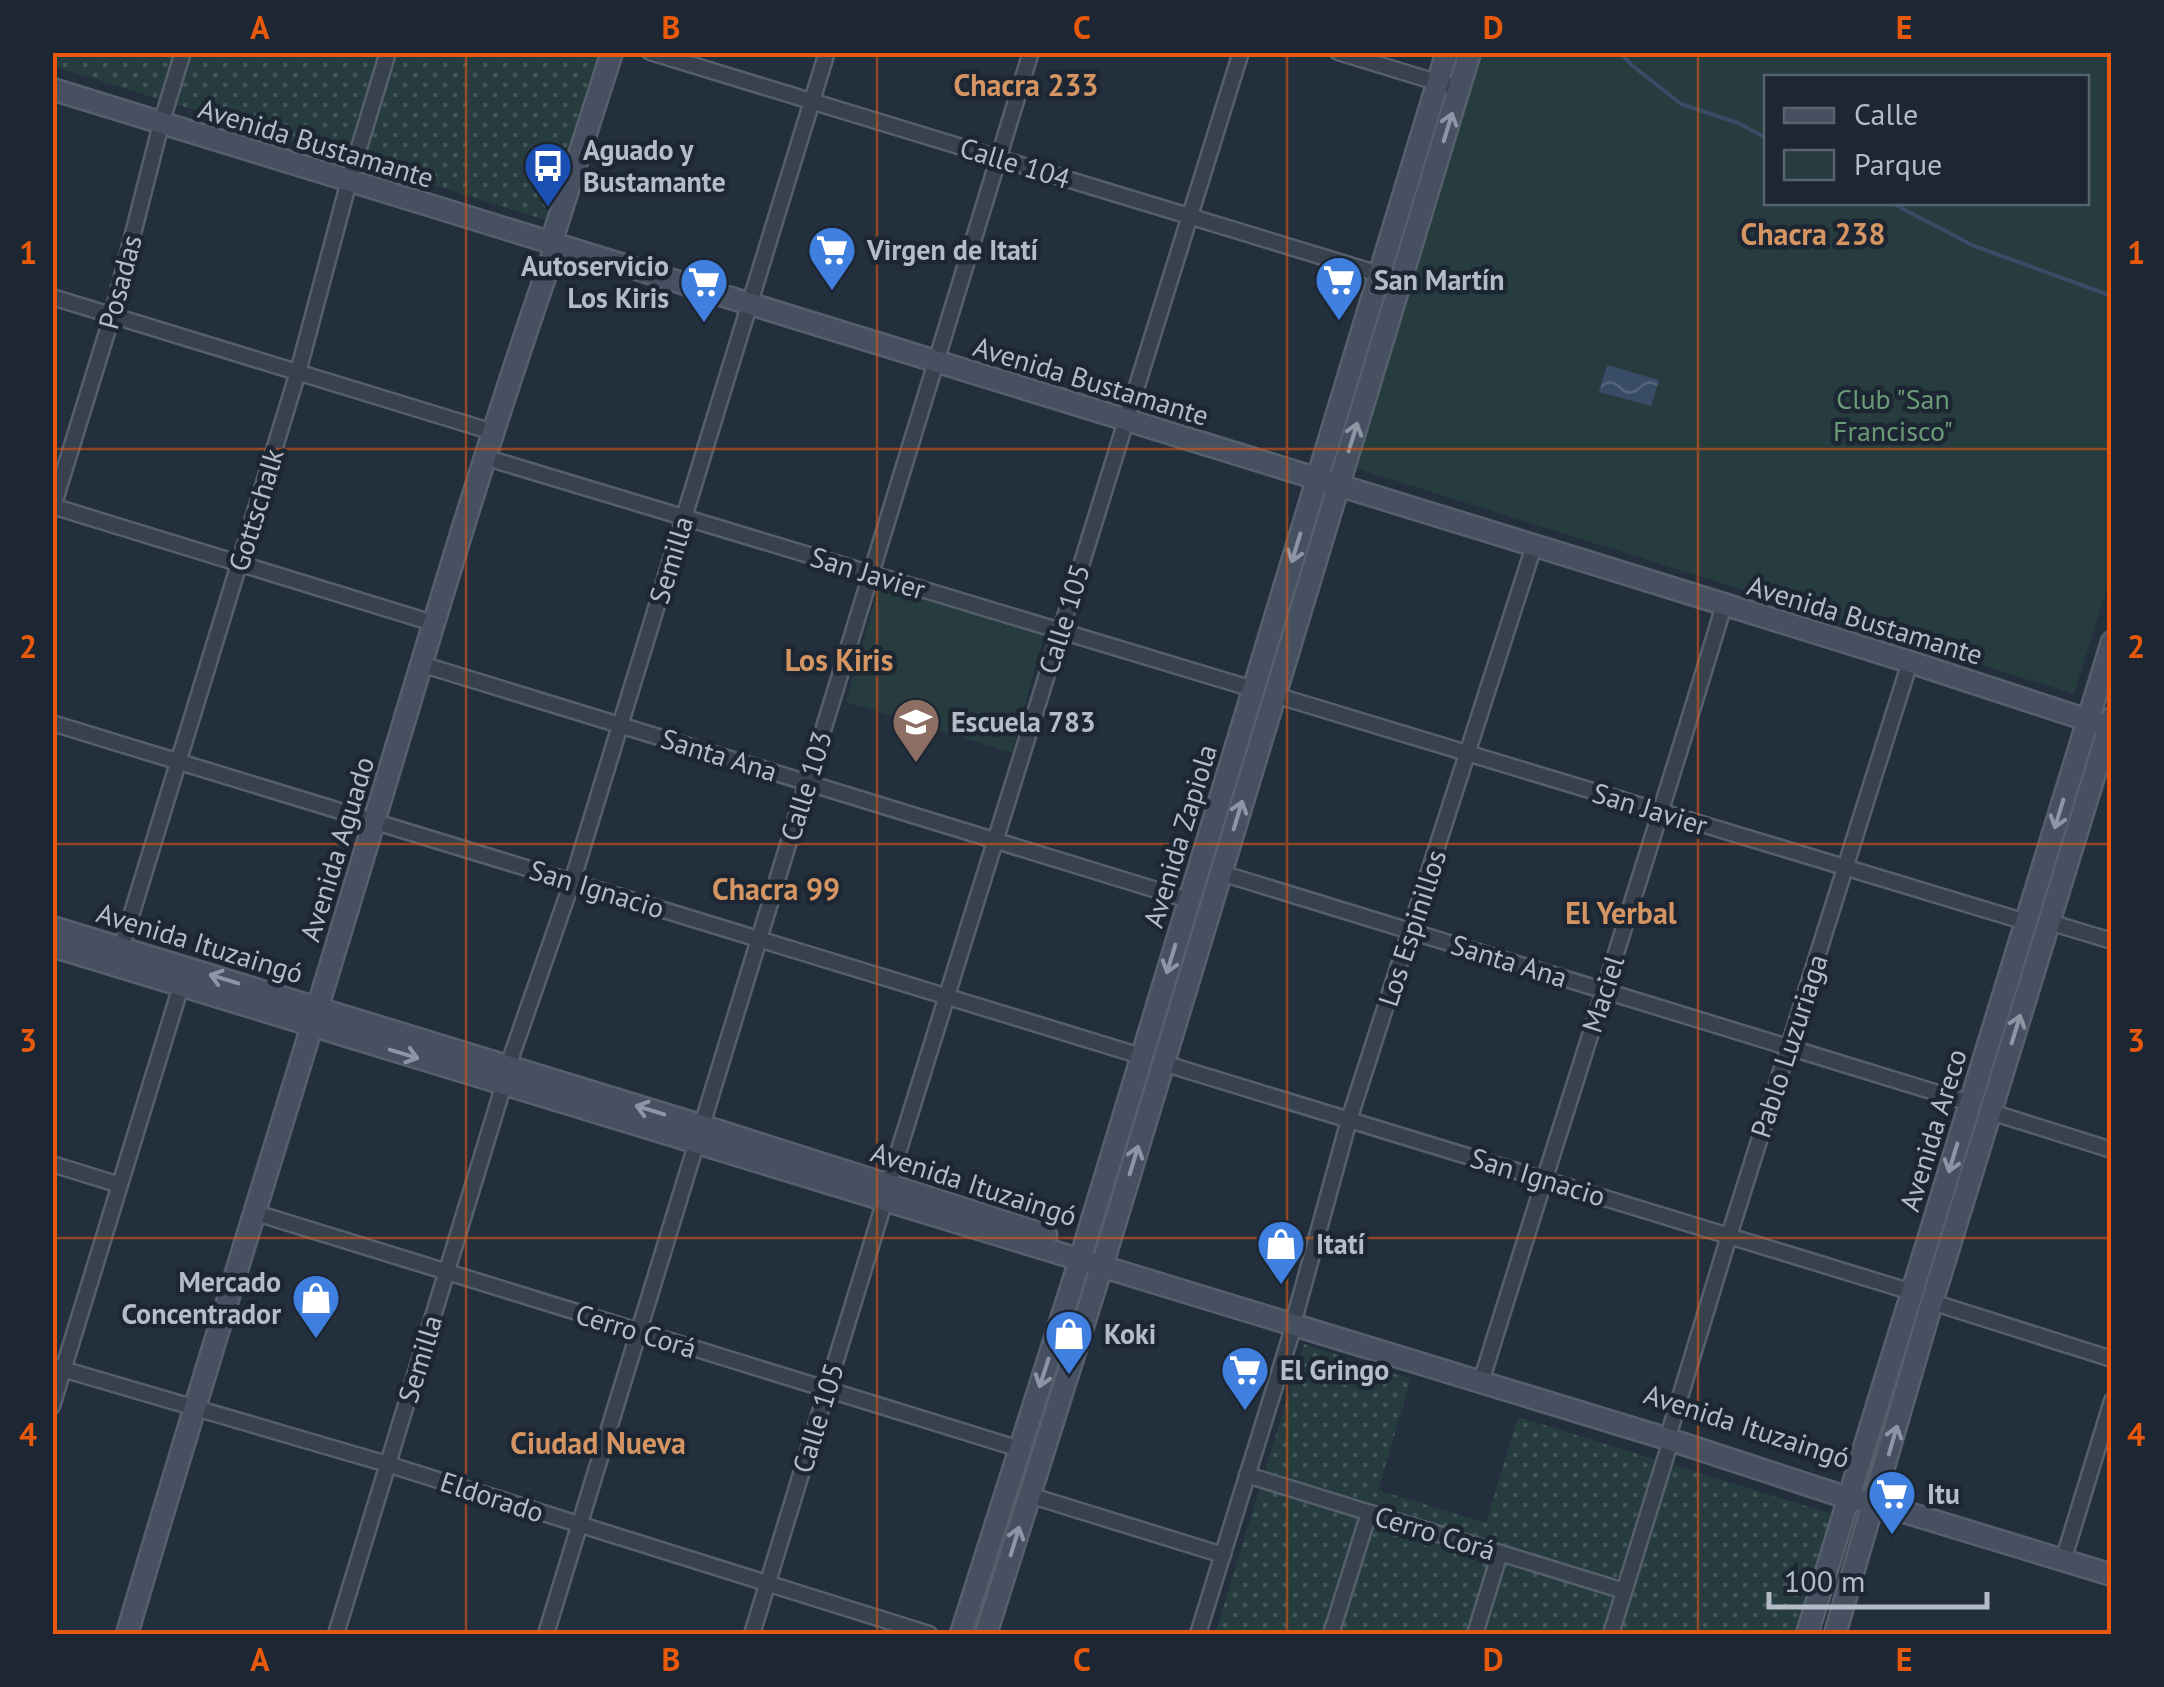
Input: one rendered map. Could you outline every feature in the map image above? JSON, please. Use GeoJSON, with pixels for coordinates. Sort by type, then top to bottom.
{"type":"FeatureCollection","features":[{"type":"Feature","properties":{"kind":"main road","name":"Avenida Aguado"},"geometry":{"type":"LineString","coordinates":[[555,248],[612,52]]}},
{"type":"Feature","properties":{"kind":"main road","name":"Avenida Aguado"},"geometry":{"type":"LineString","coordinates":[[127,1634],[484,457],[620,52]]}},
{"type":"Feature","properties":{"kind":"main road","name":"Avenida Zapiola"},"geometry":{"type":"LineString","coordinates":[[986,1634],[1029,1495],[1142,1056],[1447,52]]}},
{"type":"Feature","properties":{"kind":"main road","name":"Avenida Zapiola"},"geometry":{"type":"LineString","coordinates":[[962,1634],[1020,1450],[1163,1063],[1470,52]]}},
{"type":"Feature","properties":{"kind":"main road","name":"Avenida Bustamante"},"geometry":{"type":"LineString","coordinates":[[52,89],[555,248],[749,304],[2110,725]]}},
{"type":"Feature","properties":{"kind":"main road","name":"Avenida Areco"},"geometry":{"type":"LineString","coordinates":[[1807,1634],[2112,642]]}},
{"type":"Feature","properties":{"kind":"main road","name":"Avenida Areco"},"geometry":{"type":"LineString","coordinates":[[1835,1634],[1932,1302],[2110,725]]}},
{"type":"Feature","properties":{"kind":"main road","name":"Avenida Ituzaingó"},"geometry":{"type":"LineString","coordinates":[[52,927],[181,986],[314,1016]]}},
{"type":"Feature","properties":{"kind":"main road","name":"Avenida Ituzaingó"},"geometry":{"type":"LineString","coordinates":[[52,946],[118,957],[314,1016],[2112,1575]]}},
{"type":"Feature","properties":{"kind":"street","name":"Posadas"},"geometry":{"type":"LineString","coordinates":[[53,508],[112,316],[183,52]]}},
{"type":"Feature","properties":{"kind":"street","name":"Gottschalk"},"geometry":{"type":"LineString","coordinates":[[118,957],[298,372],[388,52]]}},
{"type":"Feature","properties":{"kind":"street","name":"Calle 104"},"geometry":{"type":"LineString","coordinates":[[650,52],[1379,274]]}},
{"type":"Feature","properties":{"kind":"street","name":"Semilla"},"geometry":{"type":"LineString","coordinates":[[336,1634],[506,1075],[572,882],[826,52]]}},
{"type":"Feature","properties":{"kind":"street","name":"Calle 103"},"geometry":{"type":"LineString","coordinates":[[546,1634],[1031,52]]}},
{"type":"Feature","properties":{"kind":"street","name":"Calle 105"},"geometry":{"type":"LineString","coordinates":[[752,1634],[946,996],[1241,52]]}},
{"type":"Feature","properties":{"kind":"street"},"geometry":{"type":"LineString","coordinates":[[1338,52],[1459,89]]}},
{"type":"Feature","properties":{"kind":"street"},"geometry":{"type":"LineString","coordinates":[[52,297],[492,432]]}},
{"type":"Feature","properties":{"kind":"street","name":"San Javier"},"geometry":{"type":"LineString","coordinates":[[484,457],[1253,689]]}},
{"type":"Feature","properties":{"kind":"street"},"geometry":{"type":"LineString","coordinates":[[53,508],[433,623]]}},
{"type":"Feature","properties":{"kind":"street","name":"Los Espinillos"},"geometry":{"type":"LineString","coordinates":[[1198,1634],[1295,1319],[1349,1120],[1534,546]]}},
{"type":"Feature","properties":{"kind":"street","name":"Maciel"},"geometry":{"type":"LineString","coordinates":[[1482,1377],[1724,604]]}},
{"type":"Feature","properties":{"kind":"street","name":"Pablo Luzuriaga"},"geometry":{"type":"LineString","coordinates":[[1610,1634],[1728,1236],[1910,662]]}},
{"type":"Feature","properties":{"kind":"street","name":"Santa Ana"},"geometry":{"type":"LineString","coordinates":[[420,664],[1189,900]]}},
{"type":"Feature","properties":{"kind":"street","name":"San Javier"},"geometry":{"type":"LineString","coordinates":[[1274,695],[2026,922]]}},
{"type":"Feature","properties":{"kind":"street","name":"San Ignacio"},"geometry":{"type":"LineString","coordinates":[[52,722],[1142,1056]]}},
{"type":"Feature","properties":{"kind":"street","name":"Santa Ana"},"geometry":{"type":"LineString","coordinates":[[1221,873],[1970,1103]]}},
{"type":"Feature","properties":{"kind":"street"},"geometry":{"type":"LineString","coordinates":[[2049,922],[2112,942]]}},
{"type":"Feature","properties":{"kind":"street"},"geometry":{"type":"LineString","coordinates":[[52,1406],[58,1368],[181,986]]}},
{"type":"Feature","properties":{"kind":"street","name":"San Ignacio"},"geometry":{"type":"LineString","coordinates":[[1163,1063],[1912,1292]]}},
{"type":"Feature","properties":{"kind":"street"},"geometry":{"type":"LineString","coordinates":[[1991,1112],[2112,1150]]}},
{"type":"Feature","properties":{"kind":"street"},"geometry":{"type":"LineString","coordinates":[[52,1164],[120,1185]]}},
{"type":"Feature","properties":{"kind":"street","name":"Cerro Corá"},"geometry":{"type":"LineString","coordinates":[[253,1212],[1020,1450]]}},
{"type":"Feature","properties":{"kind":"street"},"geometry":{"type":"LineString","coordinates":[[1932,1302],[2112,1359]]}},
{"type":"Feature","properties":{"kind":"street","name":"Eldorado"},"geometry":{"type":"LineString","coordinates":[[58,1368],[388,1464],[929,1634]]}},
{"type":"Feature","properties":{"kind":"street"},"geometry":{"type":"LineString","coordinates":[[2064,1560],[2112,1401]]}},
{"type":"Feature","properties":{"kind":"street","name":"Cerro Corá"},"geometry":{"type":"LineString","coordinates":[[1246,1475],[1624,1591]]}},
{"type":"Feature","properties":{"kind":"street"},"geometry":{"type":"LineString","coordinates":[[1029,1495],[1223,1554]]}},
{"type":"Feature","properties":{"kind":"street"},"geometry":{"type":"LineString","coordinates":[[1332,1634],[1369,1512]]}},
{"type":"Feature","properties":{"kind":"street"},"geometry":{"type":"LineString","coordinates":[[1475,1634],[1500,1553]]}},
{"type":"Feature","properties":{"kind":"green space"},"geometry":{"type":"Polygon","coordinates":[[[52,53],[608,53],[555,223],[53,66],[52,53]]]}},
{"type":"Feature","properties":{"kind":"green space","name":"Club \"San Francisco\""},"geometry":{"type":"Polygon","coordinates":[[[1479,53],[2111,53],[2111,575],[2074,694],[1355,468],[1479,53]]]}},
{"type":"Feature","properties":{"kind":"green space"},"geometry":{"type":"Polygon","coordinates":[[[879,584],[1044,635],[1012,753],[846,702],[879,584]]]}},
{"type":"Feature","properties":{"kind":"green space"},"geometry":{"type":"Polygon","coordinates":[[[1077,1283],[1088,1286],[978,1634],[969,1634],[1077,1283]]]}},
{"type":"Feature","properties":{"kind":"green space"},"geometry":{"type":"Polygon","coordinates":[[[1304,1344],[1411,1379],[1378,1490],[1486,1523],[1518,1417],[1832,1514],[1794,1634],[1215,1634],[1304,1344]]]}},
{"type":"Feature","properties":{"kind":"water"},"geometry":{"type":"Polygon","coordinates":[[[1607,365],[1659,380],[1651,406],[1599,392],[1607,365]]]}},
{"type":"Feature","properties":{"kind":"waterway"},"geometry":{"type":"LineString","coordinates":[[1619,52],[1681,104],[1738,123],[1764,137]]}},
{"type":"Feature","properties":{"kind":"waterway"},"geometry":{"type":"LineString","coordinates":[[1896,205],[1974,246],[2112,296]]}},
{"type":"Feature","properties":{"kind":"place","name":"Aguado y Bustamante"},"geometry":{"type":"Point","coordinates":[548,208]}},
{"type":"Feature","properties":{"kind":"place","name":"Virgen de Itatí"},"geometry":{"type":"Point","coordinates":[832,292]}},
{"type":"Feature","properties":{"kind":"place","name":"San Martín"},"geometry":{"type":"Point","coordinates":[1339,322]}},
{"type":"Feature","properties":{"kind":"place","name":"Autoservicio Los Kiris"},"geometry":{"type":"Point","coordinates":[704,324]}},
{"type":"Feature","properties":{"kind":"place","name":"Escuela 783"},"geometry":{"type":"Point","coordinates":[916,764]}},
{"type":"Feature","properties":{"kind":"place","name":"Itatí"},"geometry":{"type":"Point","coordinates":[1281,1286]}},
{"type":"Feature","properties":{"kind":"place","name":"Mercado Concentrador"},"geometry":{"type":"Point","coordinates":[316,1340]}},
{"type":"Feature","properties":{"kind":"place","name":"Koki"},"geometry":{"type":"Point","coordinates":[1069,1376]}},
{"type":"Feature","properties":{"kind":"place","name":"El Gringo"},"geometry":{"type":"Point","coordinates":[1245,1412]}},
{"type":"Feature","properties":{"kind":"place","name":"Itu"},"geometry":{"type":"Point","coordinates":[1892,1536]}},
{"type":"Feature","properties":{"kind":"district","name":"Chacra 233"},"geometry":{"type":"Point","coordinates":[1026,86]}},
{"type":"Feature","properties":{"kind":"district","name":"Chacra 238"},"geometry":{"type":"Point","coordinates":[1813,235]}},
{"type":"Feature","properties":{"kind":"district","name":"Los Kiris"},"geometry":{"type":"Point","coordinates":[839,661]}},
{"type":"Feature","properties":{"kind":"district","name":"Chacra 99"},"geometry":{"type":"Point","coordinates":[776,890]}},
{"type":"Feature","properties":{"kind":"district","name":"El Yerbal"},"geometry":{"type":"Point","coordinates":[1621,914]}},
{"type":"Feature","properties":{"kind":"district","name":"Ciudad Nueva"},"geometry":{"type":"Point","coordinates":[598,1444]}}]}
